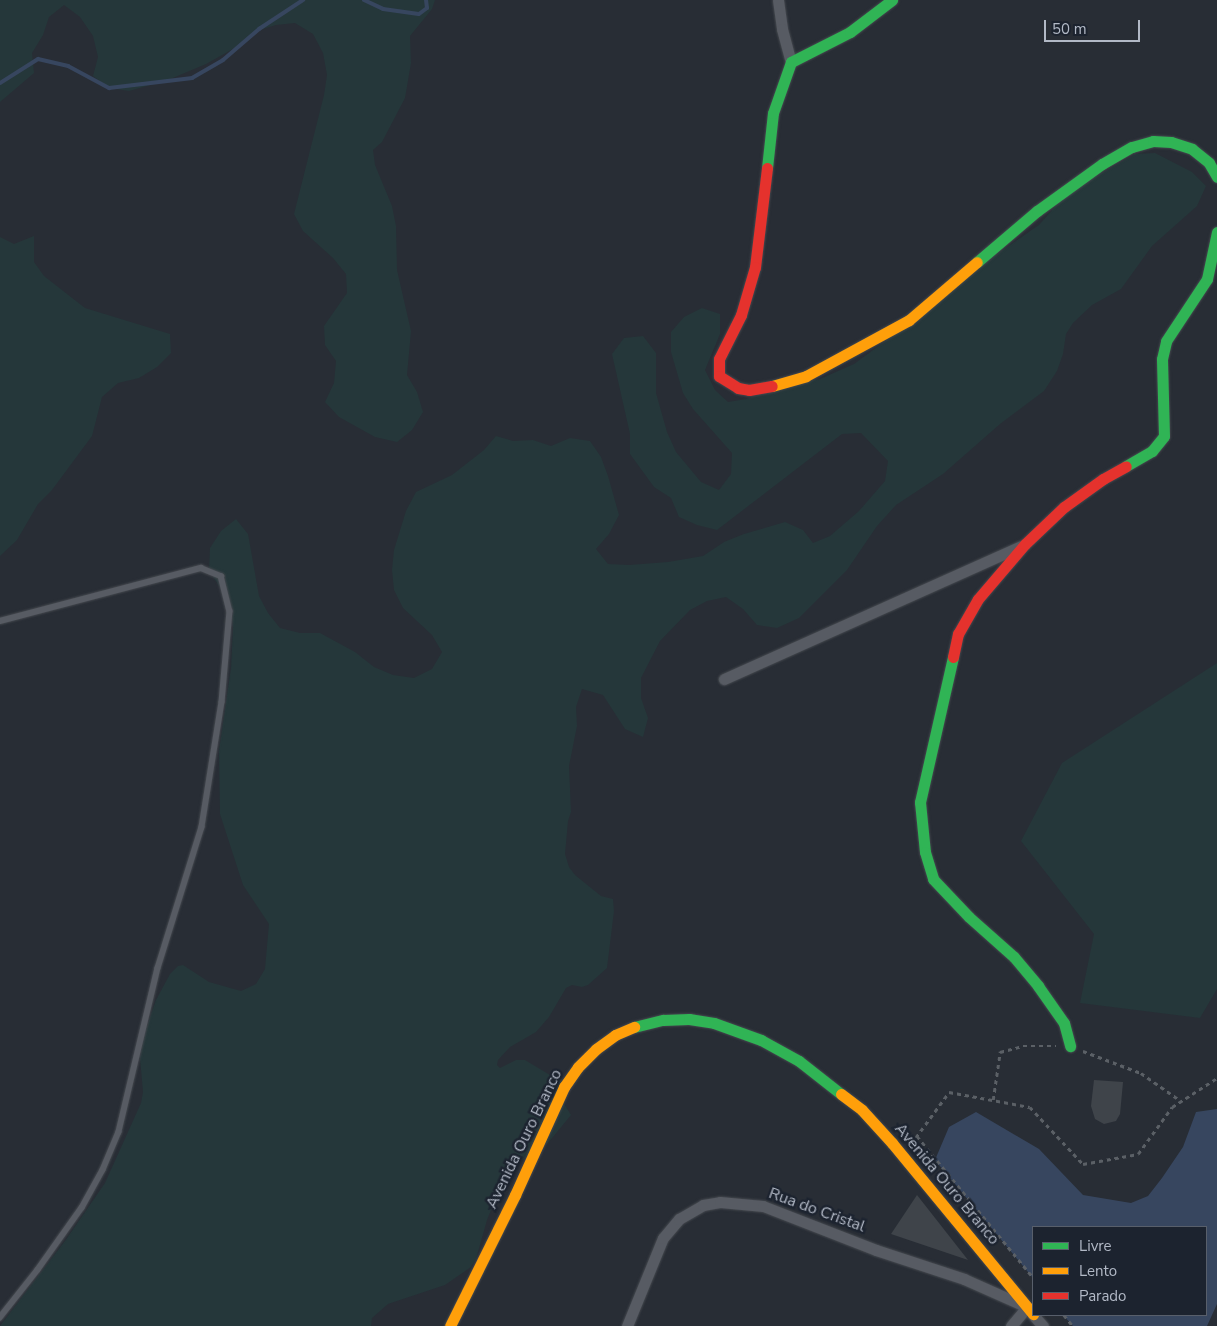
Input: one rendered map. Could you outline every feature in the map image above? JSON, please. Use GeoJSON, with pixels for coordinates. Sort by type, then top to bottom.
{"type":"FeatureCollection","features":[{"type":"Feature","properties":{"kind":"street"},"geometry":{"type":"LineString","coordinates":[[778,0],[782,29],[791,62],[774,113],[755,267],[740,315],[724,348],[717,369],[719,376],[724,381],[738,388],[760,389],[806,376],[909,320],[1037,211],[1102,164],[1132,147],[1153,141],[1171,142],[1192,149],[1209,163],[1217,177]]}},
{"type":"Feature","properties":{"kind":"street"},"geometry":{"type":"LineString","coordinates":[[791,62],[850,32],[892,0]]}},
{"type":"Feature","properties":{"kind":"street"},"geometry":{"type":"LineString","coordinates":[[1070,1046],[1064,1023],[1014,956],[945,894],[933,878],[925,852],[920,802],[927,764],[958,634],[978,599],[1025,544],[1064,507],[1103,479],[1152,451],[1164,436],[1165,413],[1162,359],[1166,341],[1207,279],[1217,232]]}},
{"type":"Feature","properties":{"kind":"street"},"geometry":{"type":"LineString","coordinates":[[724,679],[1025,544]]}},
{"type":"Feature","properties":{"kind":"street","name":"Avenida Ouro Branco"},"geometry":{"type":"LineString","coordinates":[[450,1326],[515,1195],[560,1096],[578,1067],[596,1049],[616,1035],[639,1025],[663,1020],[689,1019],[714,1023],[741,1032],[780,1050],[830,1084],[862,1110],[892,1142],[1031,1312]]}},
{"type":"Feature","properties":{"kind":"street","name":"Rua do Cristal"},"geometry":{"type":"LineString","coordinates":[[627,1326],[663,1238],[679,1219],[702,1205],[720,1202],[763,1206],[876,1250],[964,1279],[1031,1312]]}},
{"type":"Feature","properties":{"kind":"street"},"geometry":{"type":"LineString","coordinates":[[1010,1326],[1031,1312]]}},
{"type":"Feature","properties":{"kind":"street","name":"Avenida Ouro Branco"},"geometry":{"type":"LineString","coordinates":[[1034,1316],[1043,1326]]}},
{"type":"Feature","properties":{"kind":"lane"},"geometry":{"type":"LineString","coordinates":[[0,621],[202,568],[221,576],[230,611],[222,702],[202,827],[158,968],[119,1132],[103,1170],[82,1208],[38,1270],[0,1318]]}},
{"type":"Feature","properties":{"kind":"path"},"geometry":{"type":"LineString","coordinates":[[993,1100],[1000,1052],[1023,1046],[1070,1046],[1140,1073],[1181,1101]]}},
{"type":"Feature","properties":{"kind":"path"},"geometry":{"type":"LineString","coordinates":[[1032,1276],[917,1136],[949,1092],[1030,1107],[1083,1164],[1138,1154],[1172,1107],[1217,1078]]}},
{"type":"Feature","properties":{"kind":"path"},"geometry":{"type":"LineString","coordinates":[[1065,1316],[1073,1326]]}},
{"type":"Feature","properties":{"kind":"shaded area"},"geometry":{"type":"Polygon","coordinates":[[[0,0],[435,0],[432,9],[410,36],[411,63],[405,98],[382,142],[373,150],[375,165],[392,206],[396,226],[397,270],[411,331],[407,375],[417,392],[423,412],[412,430],[397,442],[375,437],[339,417],[325,402],[334,383],[336,361],[325,345],[324,326],[347,293],[346,274],[333,258],[303,231],[294,214],[324,95],[327,75],[323,53],[313,34],[295,23],[276,25],[256,31],[240,45],[206,64],[168,80],[129,91],[109,88],[93,76],[98,57],[93,36],[80,17],[64,5],[49,17],[43,35],[32,53],[34,73],[0,102],[0,0]]]}},
{"type":"Feature","properties":{"kind":"shaded area"},"geometry":{"type":"Polygon","coordinates":[[[1155,153],[1192,172],[1206,186],[1197,206],[1152,246],[1121,289],[1092,305],[1073,323],[1066,334],[1063,354],[1057,371],[1044,391],[1000,424],[943,474],[896,505],[877,526],[847,570],[799,618],[777,628],[757,625],[743,609],[726,597],[707,601],[690,610],[660,641],[641,678],[641,698],[648,718],[643,737],[625,729],[603,695],[582,689],[576,707],[577,726],[569,766],[571,812],[568,821],[565,854],[569,867],[575,875],[601,896],[613,899],[614,911],[607,968],[588,985],[582,987],[572,985],[566,988],[549,1017],[536,1032],[510,1047],[498,1060],[497,1065],[500,1068],[516,1060],[525,1060],[550,1075],[562,1079],[563,1102],[571,1115],[548,1143],[518,1163],[502,1183],[487,1220],[476,1259],[471,1267],[445,1285],[388,1304],[372,1318],[371,1326],[0,1326],[65,1241],[105,1183],[141,1103],[143,1092],[140,1058],[143,1038],[156,1000],[170,974],[178,966],[183,965],[209,982],[241,991],[256,984],[265,969],[269,924],[243,885],[220,814],[219,751],[231,668],[233,628],[230,604],[209,570],[210,548],[221,531],[236,519],[248,534],[259,596],[268,613],[280,628],[300,633],[320,633],[355,652],[374,667],[393,675],[414,678],[432,669],[442,652],[432,635],[403,608],[394,590],[392,570],[394,550],[406,511],[416,492],[452,475],[484,450],[496,436],[513,441],[533,440],[551,446],[570,438],[590,441],[601,457],[619,515],[609,534],[596,549],[608,564],[629,565],[668,562],[703,556],[724,542],[785,522],[803,530],[813,543],[830,536],[859,511],[885,481],[888,461],[861,433],[842,434],[717,530],[697,525],[679,517],[671,498],[654,487],[630,454],[630,434],[612,354],[624,338],[643,336],[656,353],[656,393],[667,432],[676,452],[701,482],[719,490],[731,474],[732,453],[693,409],[683,393],[671,352],[671,332],[684,317],[702,308],[720,314],[720,334],[705,370],[715,390],[728,402],[746,399],[790,384],[820,379],[854,364],[910,323],[981,265],[1039,225],[1067,193],[1135,154],[1155,153]]]}},
{"type":"Feature","properties":{"kind":"shaded area"},"geometry":{"type":"Polygon","coordinates":[[[34,236],[34,262],[44,276],[85,308],[170,334],[171,353],[157,367],[139,378],[118,383],[102,397],[92,436],[52,490],[38,504],[17,540],[0,556],[0,237],[14,244],[34,236]]]}},
{"type":"Feature","properties":{"kind":"shaded area"},"geometry":{"type":"Polygon","coordinates":[[[1217,663],[1217,989],[1200,1018],[1080,1003],[1094,934],[1021,841],[1062,763],[1217,663]]]}},
{"type":"Feature","properties":{"kind":"water"},"geometry":{"type":"Polygon","coordinates":[[[1217,1109],[1217,1304],[1207,1326],[1073,1326],[1064,1316],[1207,1316],[1207,1226],[1032,1226],[1032,1277],[935,1160],[949,1127],[976,1112],[1039,1149],[1083,1195],[1131,1203],[1148,1196],[1162,1178],[1183,1147],[1196,1112],[1217,1109]]]}},
{"type":"Feature","properties":{"kind":"building"},"geometry":{"type":"Polygon","coordinates":[[[1094,1080],[1123,1082],[1120,1114],[1116,1121],[1104,1124],[1095,1119],[1091,1106],[1094,1080]]]}},
{"type":"Feature","properties":{"kind":"building"},"geometry":{"type":"Polygon","coordinates":[[[917,1195],[968,1260],[891,1234],[917,1195]]]}},
{"type":"Feature","properties":{"kind":"waterway"},"geometry":{"type":"LineString","coordinates":[[0,83],[38,59],[68,66],[109,88],[192,78],[223,60],[259,29],[303,0]]}},
{"type":"Feature","properties":{"kind":"waterway"},"geometry":{"type":"LineString","coordinates":[[364,0],[383,9],[419,14],[427,8],[426,0]]}},
{"type":"Feature","properties":{"kind":"traffic: fast"},"geometry":{"type":"LineString","coordinates":[[767,168],[773,113],[791,62],[850,32],[892,0]]}},
{"type":"Feature","properties":{"kind":"traffic: fast"},"geometry":{"type":"LineString","coordinates":[[977,262],[1037,211],[1102,164],[1132,147],[1153,141],[1171,142],[1192,149],[1209,163],[1217,177]]}},
{"type":"Feature","properties":{"kind":"traffic: fast"},"geometry":{"type":"LineString","coordinates":[[1126,466],[1152,451],[1164,436],[1162,359],[1166,341],[1207,279],[1217,232]]}},
{"type":"Feature","properties":{"kind":"traffic: fast"},"geometry":{"type":"LineString","coordinates":[[953,657],[920,802],[925,852],[933,879],[969,917],[1014,957],[1038,986],[1064,1023],[1070,1046]]}},
{"type":"Feature","properties":{"kind":"traffic: fast"},"geometry":{"type":"LineString","coordinates":[[634,1027],[663,1020],[689,1019],[714,1023],[761,1040],[799,1061],[841,1094]]}},
{"type":"Feature","properties":{"kind":"traffic: slow"},"geometry":{"type":"LineString","coordinates":[[772,386],[806,376],[909,320],[977,262]]}},
{"type":"Feature","properties":{"kind":"traffic: slow"},"geometry":{"type":"LineString","coordinates":[[450,1326],[515,1195],[564,1087],[578,1067],[596,1049],[615,1035],[634,1027]]}},
{"type":"Feature","properties":{"kind":"traffic: slow"},"geometry":{"type":"LineString","coordinates":[[841,1094],[862,1110],[892,1143],[1032,1313]]}},
{"type":"Feature","properties":{"kind":"traffic: jam"},"geometry":{"type":"LineString","coordinates":[[767,168],[755,267],[741,315],[719,359],[719,376],[738,388],[749,390],[772,386]]}},
{"type":"Feature","properties":{"kind":"traffic: jam"},"geometry":{"type":"LineString","coordinates":[[953,657],[958,634],[978,599],[1025,544],[1064,507],[1103,479],[1126,466]]}}]}
